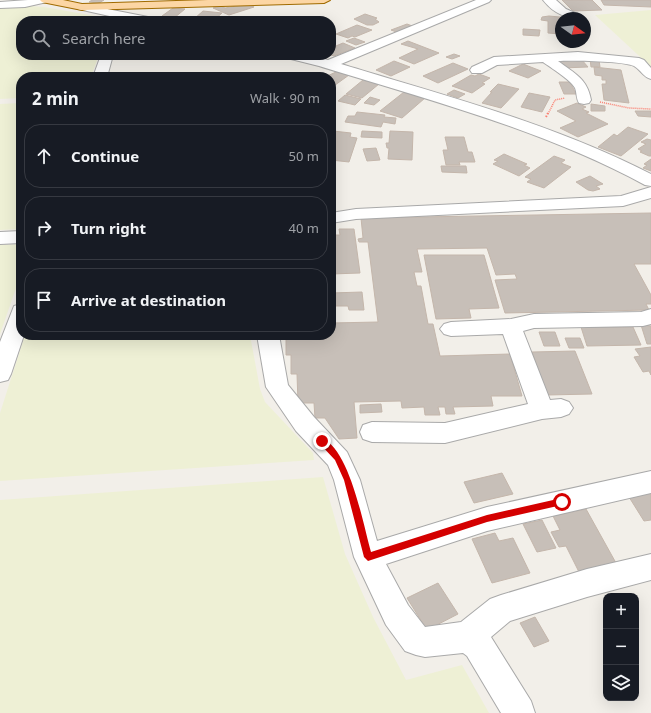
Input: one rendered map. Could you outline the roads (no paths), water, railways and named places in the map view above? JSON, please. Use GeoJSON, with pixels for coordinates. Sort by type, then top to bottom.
{"type":"FeatureCollection","features":[{"type":"Feature","properties":{"kind":"main road"},"geometry":{"type":"LineString","coordinates":[[46,0],[82,7]]}},
{"type":"Feature","properties":{"kind":"main road"},"geometry":{"type":"LineString","coordinates":[[125,11],[324,0]]}},
{"type":"Feature","properties":{"kind":"street"},"geometry":{"type":"LineString","coordinates":[[0,5],[26,4],[43,0]]}},
{"type":"Feature","properties":{"kind":"street"},"geometry":{"type":"LineString","coordinates":[[328,64],[420,28],[485,0]]}},
{"type":"Feature","properties":{"kind":"street"},"geometry":{"type":"LineString","coordinates":[[549,0],[566,12]]}},
{"type":"Feature","properties":{"kind":"street"},"geometry":{"type":"LineString","coordinates":[[82,7],[125,11],[136,16]]}},
{"type":"Feature","properties":{"kind":"street"},"geometry":{"type":"LineString","coordinates":[[577,48],[578,56]]}},
{"type":"Feature","properties":{"kind":"street"},"geometry":{"type":"LineString","coordinates":[[477,70],[494,62],[578,56],[634,61],[639,63],[651,75]]}},
{"type":"Feature","properties":{"kind":"street"},"geometry":{"type":"LineString","coordinates":[[546,58],[582,88],[584,100]]}},
{"type":"Feature","properties":{"kind":"street"},"geometry":{"type":"LineString","coordinates":[[102,72],[105,60]]}},
{"type":"Feature","properties":{"kind":"street"},"geometry":{"type":"LineString","coordinates":[[312,60],[515,122],[618,163],[651,181]]}},
{"type":"Feature","properties":{"kind":"street"},"geometry":{"type":"LineString","coordinates":[[336,217],[356,214],[623,201],[651,192]]}},
{"type":"Feature","properties":{"kind":"street"},"geometry":{"type":"LineString","coordinates":[[0,238],[16,237]]}},
{"type":"Feature","properties":{"kind":"street"},"geometry":{"type":"LineString","coordinates":[[451,329],[511,326],[534,321],[643,319],[651,316]]}},
{"type":"Feature","properties":{"kind":"street"},"geometry":{"type":"LineString","coordinates":[[0,374],[16,326]]}},
{"type":"Feature","properties":{"kind":"street"},"geometry":{"type":"LineString","coordinates":[[372,432],[445,433],[552,409],[511,326]]}},
{"type":"Feature","properties":{"kind":"street"},"geometry":{"type":"LineString","coordinates":[[269,340],[277,386],[305,424],[338,459],[347,480],[368,557],[398,614],[416,640],[425,642],[467,637],[501,610],[587,583],[651,567]]}},
{"type":"Feature","properties":{"kind":"street"},"geometry":{"type":"LineString","coordinates":[[368,557],[487,519],[651,482]]}},
{"type":"Feature","properties":{"kind":"street"},"geometry":{"type":"LineString","coordinates":[[467,637],[478,645],[519,713]]}}]}
